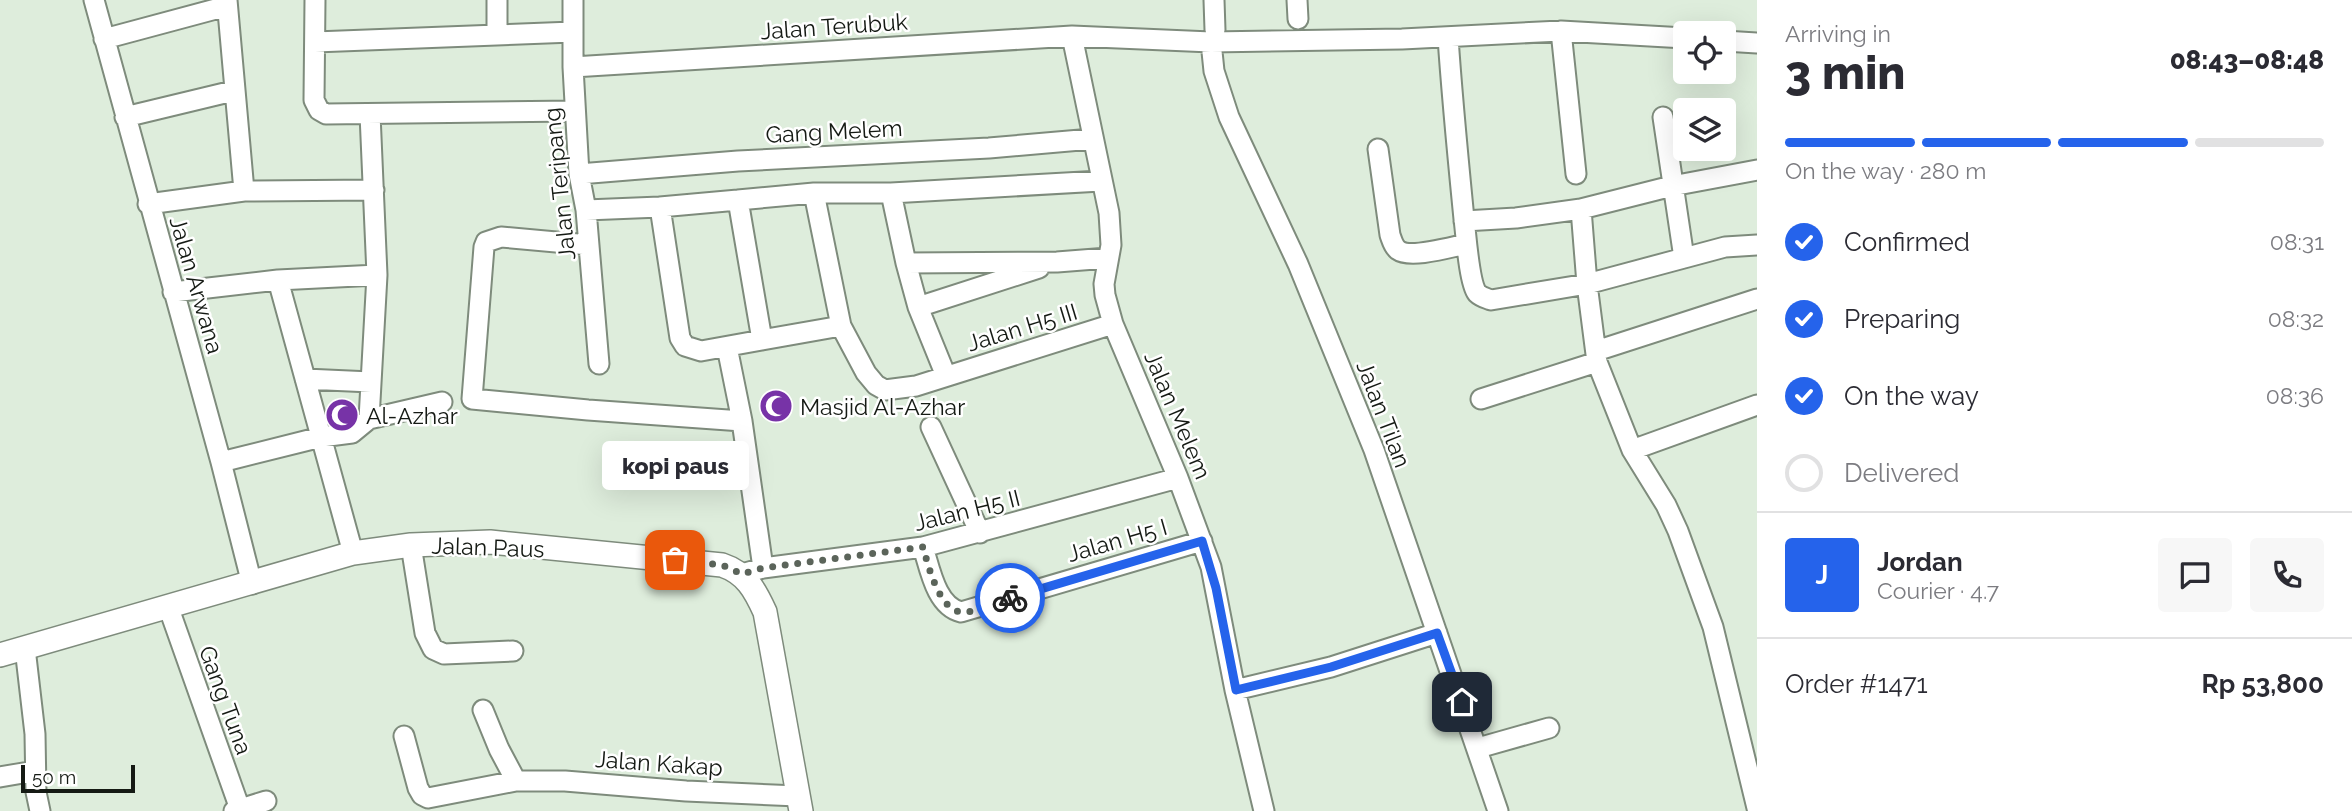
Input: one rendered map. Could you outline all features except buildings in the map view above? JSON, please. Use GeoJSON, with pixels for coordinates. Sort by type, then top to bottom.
{"type":"FeatureCollection","features":[{"type":"Feature","properties":{"kind":"main road","name":"Jalan Paus"},"geometry":{"type":"LineString","coordinates":[[0,655],[252,584],[353,552],[411,545],[490,542],[722,565],[753,571]]}},
{"type":"Feature","properties":{"kind":"main road"},"geometry":{"type":"LineString","coordinates":[[753,571],[751,584],[765,612],[799,803]]}},
{"type":"Feature","properties":{"kind":"street","name":"Jalan Arwana"},"geometry":{"type":"LineString","coordinates":[[94,0],[252,584]]}},
{"type":"Feature","properties":{"kind":"street"},"geometry":{"type":"LineString","coordinates":[[315,0],[314,100],[316,106],[329,114],[575,111]]}},
{"type":"Feature","properties":{"kind":"street"},"geometry":{"type":"LineString","coordinates":[[497,0],[497,26]]}},
{"type":"Feature","properties":{"kind":"street","name":"Jalan Teripang"},"geometry":{"type":"LineString","coordinates":[[573,0],[573,67],[579,174],[590,245],[599,364]]}},
{"type":"Feature","properties":{"kind":"street","name":"Jalan Tilan"},"geometry":{"type":"LineString","coordinates":[[1214,0],[1214,71],[1229,117],[1298,264],[1369,437],[1498,811]]}},
{"type":"Feature","properties":{"kind":"street"},"geometry":{"type":"LineString","coordinates":[[104,38],[227,3],[244,191]]}},
{"type":"Feature","properties":{"kind":"street"},"geometry":{"type":"LineString","coordinates":[[1561,30],[1576,174]]}},
{"type":"Feature","properties":{"kind":"street","name":"Jalan Terubuk"},"geometry":{"type":"LineString","coordinates":[[573,67],[1072,36],[1448,37],[1561,30],[1673,37]]}},
{"type":"Feature","properties":{"kind":"street"},"geometry":{"type":"LineString","coordinates":[[315,42],[572,32]]}},
{"type":"Feature","properties":{"kind":"street","name":"Jalan Melem"},"geometry":{"type":"LineString","coordinates":[[1072,36],[1110,228],[1104,284],[1113,324],[1202,541],[1216,588],[1236,690],[1265,811]]}},
{"type":"Feature","properties":{"kind":"street"},"geometry":{"type":"LineString","coordinates":[[1448,37],[1453,123],[1466,244],[1474,286],[1484,298],[1491,300],[1587,284],[1725,247],[1757,245]]}},
{"type":"Feature","properties":{"kind":"street"},"geometry":{"type":"LineString","coordinates":[[1736,42],[1757,43]]}},
{"type":"Feature","properties":{"kind":"street"},"geometry":{"type":"LineString","coordinates":[[125,117],[233,90]]}},
{"type":"Feature","properties":{"kind":"street"},"geometry":{"type":"LineString","coordinates":[[369,419],[377,275],[370,114]]}},
{"type":"Feature","properties":{"kind":"street"},"geometry":{"type":"LineString","coordinates":[[1663,117],[1684,258]]}},
{"type":"Feature","properties":{"kind":"street","name":"Gang Melem"},"geometry":{"type":"LineString","coordinates":[[579,174],[738,160],[989,148],[1092,139]]}},
{"type":"Feature","properties":{"kind":"street"},"geometry":{"type":"LineString","coordinates":[[1378,149],[1390,235],[1398,250],[1412,254],[1466,244]]}},
{"type":"Feature","properties":{"kind":"street"},"geometry":{"type":"LineString","coordinates":[[1464,221],[1516,218],[1581,209],[1672,186],[1757,170]]}},
{"type":"Feature","properties":{"kind":"street"},"geometry":{"type":"LineString","coordinates":[[586,210],[660,207],[814,194],[1101,181]]}},
{"type":"Feature","properties":{"kind":"street"},"geometry":{"type":"LineString","coordinates":[[148,204],[244,191],[374,190]]}},
{"type":"Feature","properties":{"kind":"street"},"geometry":{"type":"LineString","coordinates":[[891,192],[905,263],[918,307],[946,376]]}},
{"type":"Feature","properties":{"kind":"street"},"geometry":{"type":"LineString","coordinates":[[660,207],[680,338],[685,346],[696,351],[841,326],[814,194]]}},
{"type":"Feature","properties":{"kind":"street"},"geometry":{"type":"LineString","coordinates":[[738,200],[762,340]]}},
{"type":"Feature","properties":{"kind":"street"},"geometry":{"type":"LineString","coordinates":[[1581,209],[1597,357],[1632,450],[1666,505],[1678,531],[1713,627],[1757,808]]}},
{"type":"Feature","properties":{"kind":"street"},"geometry":{"type":"LineString","coordinates":[[590,245],[501,237],[486,242],[472,399],[741,421]]}},
{"type":"Feature","properties":{"kind":"street"},"geometry":{"type":"LineString","coordinates":[[905,263],[1057,262],[1108,258]]}},
{"type":"Feature","properties":{"kind":"street"},"geometry":{"type":"LineString","coordinates":[[918,307],[1057,262]]}},
{"type":"Feature","properties":{"kind":"street"},"geometry":{"type":"LineString","coordinates":[[173,292],[278,280],[377,275]]}},
{"type":"Feature","properties":{"kind":"street"},"geometry":{"type":"LineString","coordinates":[[278,280],[353,552]]}},
{"type":"Feature","properties":{"kind":"street"},"geometry":{"type":"LineString","coordinates":[[1481,399],[1757,299]]}},
{"type":"Feature","properties":{"kind":"street","name":"Jalan H5 III"},"geometry":{"type":"LineString","coordinates":[[841,326],[866,373],[876,385],[885,390],[916,386],[1113,324]]}},
{"type":"Feature","properties":{"kind":"street"},"geometry":{"type":"LineString","coordinates":[[727,347],[741,421],[753,571]]}},
{"type":"Feature","properties":{"kind":"street"},"geometry":{"type":"LineString","coordinates":[[305,379],[371,382]]}},
{"type":"Feature","properties":{"kind":"street"},"geometry":{"type":"LineString","coordinates":[[221,462],[321,437],[352,433],[369,419],[442,402]]}},
{"type":"Feature","properties":{"kind":"street"},"geometry":{"type":"LineString","coordinates":[[1632,450],[1757,405]]}},
{"type":"Feature","properties":{"kind":"street"},"geometry":{"type":"LineString","coordinates":[[932,426],[980,533]]}},
{"type":"Feature","properties":{"kind":"street","name":"Jalan H5 II"},"geometry":{"type":"LineString","coordinates":[[753,571],[923,547],[1178,478]]}},
{"type":"Feature","properties":{"kind":"street","name":"Jalan H5 I"},"geometry":{"type":"LineString","coordinates":[[923,547],[932,578],[942,598],[947,606],[961,612],[1202,541]]}},
{"type":"Feature","properties":{"kind":"street"},"geometry":{"type":"LineString","coordinates":[[411,545],[425,634],[433,649],[444,654],[513,651]]}},
{"type":"Feature","properties":{"kind":"street","name":"Gang Tuna"},"geometry":{"type":"LineString","coordinates":[[168,606],[237,810]]}},
{"type":"Feature","properties":{"kind":"street"},"geometry":{"type":"LineString","coordinates":[[1236,690],[1331,667],[1437,633]]}},
{"type":"Feature","properties":{"kind":"street"},"geometry":{"type":"LineString","coordinates":[[25,648],[34,734],[36,792],[40,811]]}},
{"type":"Feature","properties":{"kind":"street"},"geometry":{"type":"LineString","coordinates":[[483,710],[516,781]]}},
{"type":"Feature","properties":{"kind":"street"},"geometry":{"type":"LineString","coordinates":[[1478,748],[1549,728]]}},
{"type":"Feature","properties":{"kind":"street"},"geometry":{"type":"LineString","coordinates":[[404,736],[422,795],[448,803]]}},
{"type":"Feature","properties":{"kind":"street"},"geometry":{"type":"LineString","coordinates":[[0,777],[35,771]]}},
{"type":"Feature","properties":{"kind":"street","name":"Jalan Kakap"},"geometry":{"type":"LineString","coordinates":[[448,803],[516,781],[565,781],[799,803]]}},
{"type":"Feature","properties":{"kind":"street"},"geometry":{"type":"LineString","coordinates":[[237,810],[266,801]]}},
{"type":"Feature","properties":{"kind":"way so far"},"geometry":{"type":"LineString","coordinates":[[675,560],[722,565],[742,574],[763,568],[923,547],[932,578],[947,606],[956,611],[969,611],[1010,598]]}},
{"type":"Feature","properties":{"kind":"place","name":"Masjid Al-Azhar"},"geometry":{"type":"Point","coordinates":[776,406]}},
{"type":"Feature","properties":{"kind":"place","name":"Al-Azhar"},"geometry":{"type":"Point","coordinates":[342,415]}},
{"type":"Feature","properties":{"kind":"place","name":"kopi paus"},"geometry":{"type":"Point","coordinates":[675,560]}},
{"type":"Feature","properties":{"kind":"route"},"geometry":{"type":"LineString","coordinates":[[1010,598],[1202,541],[1216,588],[1236,690],[1331,667],[1437,633],[1462,702]]}}]}
